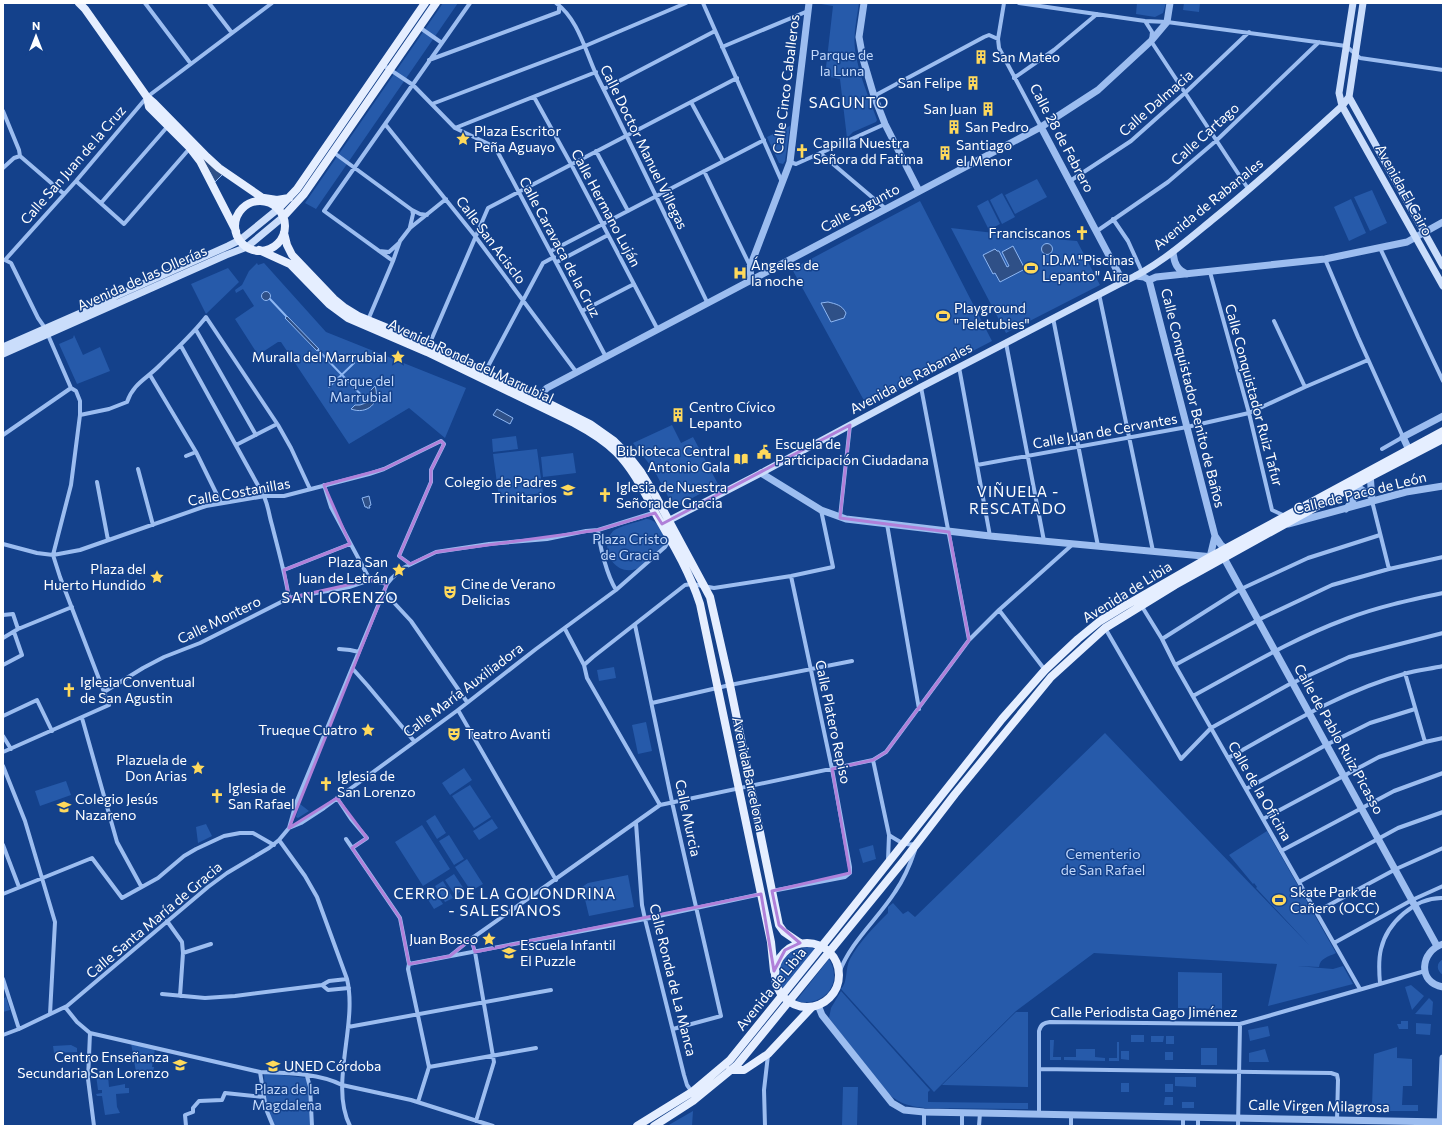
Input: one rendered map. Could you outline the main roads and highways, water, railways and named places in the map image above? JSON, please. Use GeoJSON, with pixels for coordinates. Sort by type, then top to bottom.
{"type":"FeatureCollection","features":[{"type":"Feature","properties":{"kind":"main road"},"geometry":{"type":"LineString","coordinates":[[79,3],[83,6],[146,98],[149,107],[190,148],[200,161],[240,240],[247,247]]}},
{"type":"Feature","properties":{"kind":"main road"},"geometry":{"type":"LineString","coordinates":[[146,98],[154,103],[219,168],[278,209],[283,217],[304,194],[333,152],[425,3]]}},
{"type":"Feature","properties":{"kind":"main road"},"geometry":{"type":"LineString","coordinates":[[278,209],[302,182],[386,67],[419,27],[436,3]]}},
{"type":"Feature","properties":{"kind":"main road","name":"Avenida El Cairo"},"geometry":{"type":"LineString","coordinates":[[1353,3],[1339,94],[1342,106],[1443,286]]}},
{"type":"Feature","properties":{"kind":"main road"},"geometry":{"type":"LineString","coordinates":[[1342,106],[1349,97],[1363,3]]}},
{"type":"Feature","properties":{"kind":"main road","name":"Avenida El Cairo"},"geometry":{"type":"LineString","coordinates":[[1349,97],[1443,266]]}},
{"type":"Feature","properties":{"kind":"main road","name":"Avenida de Rabanales"},"geometry":{"type":"LineString","coordinates":[[665,522],[1139,274],[1173,252],[1249,190],[1342,106]]}},
{"type":"Feature","properties":{"kind":"main road"},"geometry":{"type":"LineString","coordinates":[[262,198],[277,200],[289,198]]}},
{"type":"Feature","properties":{"kind":"main road"},"geometry":{"type":"LineString","coordinates":[[236,231],[237,217],[242,208],[255,201],[270,203]]}},
{"type":"Feature","properties":{"kind":"main road","name":"Avenida de las Ollerías"},"geometry":{"type":"LineString","coordinates":[[3,354],[101,304],[240,240],[278,209]]}},
{"type":"Feature","properties":{"kind":"main road","name":"Avenida Ronda del Marrubial"},"geometry":{"type":"LineString","coordinates":[[283,217],[285,225],[284,233],[287,245],[294,258],[334,299],[345,308],[367,320],[429,345],[485,372],[574,423],[609,446],[629,467],[659,511]]}},
{"type":"Feature","properties":{"kind":"main road","name":"Avenida de las Ollerías"},"geometry":{"type":"LineString","coordinates":[[3,347],[47,332],[247,247],[283,217]]}},
{"type":"Feature","properties":{"kind":"main road"},"geometry":{"type":"LineString","coordinates":[[259,250],[274,246],[284,233]]}},
{"type":"Feature","properties":{"kind":"main road","name":"Avenida Ronda del Marrubial"},"geometry":{"type":"LineString","coordinates":[[247,247],[259,250],[290,264],[329,304],[348,318],[590,424],[614,441],[627,454],[641,472],[655,495]]}},
{"type":"Feature","properties":{"kind":"main road","name":"Avenida de Libia"},"geometry":{"type":"LineString","coordinates":[[637,1126],[692,1092],[730,1060],[1002,719],[1044,670],[1078,639],[1100,621],[1210,557],[1229,551],[1284,525],[1443,431]]}},
{"type":"Feature","properties":{"kind":"main road","name":"Avenida de Libia"},"geometry":{"type":"LineString","coordinates":[[1370,474],[1443,439]]}},
{"type":"Feature","properties":{"kind":"main road","name":"Avenida de Libia"},"geometry":{"type":"LineString","coordinates":[[654,1126],[693,1102],[737,1065],[1051,677],[1104,628],[1141,605],[1224,558],[1229,551],[1285,517],[1349,486]]}},
{"type":"Feature","properties":{"kind":"main road","name":"Avenida Barcelona"},"geometry":{"type":"LineString","coordinates":[[655,495],[659,511],[710,596],[730,685],[779,925],[784,932],[800,943]]}},
{"type":"Feature","properties":{"kind":"main road","name":"Avenida Barcelona"},"geometry":{"type":"LineString","coordinates":[[665,522],[670,539],[700,604],[761,894],[770,942],[774,980],[777,989],[782,996]]}},
{"type":"Feature","properties":{"kind":"main road"},"geometry":{"type":"LineString","coordinates":[[730,1070],[744,1070],[768,1054],[815,1006],[832,996],[837,985],[839,973],[836,961],[829,952],[822,946],[807,943],[800,943],[785,950],[780,956],[774,971]]}},
{"type":"Feature","properties":{"kind":"main road"},"geometry":{"type":"LineString","coordinates":[[782,996],[789,1002],[804,1007],[815,1006]]}},
{"type":"Feature","properties":{"kind":"waterway"},"geometry":{"type":"LineString","coordinates":[[270,299],[286,316]]}},
{"type":"Feature","properties":{"kind":"waterway"},"geometry":{"type":"LineString","coordinates":[[318,350],[368,402]]}},
{"type":"Feature","properties":{"kind":"waterway"},"geometry":{"type":"LineString","coordinates":[[329,387],[354,363]]}},
{"type":"Feature","properties":{"kind":"place","name":"San Mateo"},"geometry":{"type":"Point","coordinates":[981,57]}},
{"type":"Feature","properties":{"kind":"place","name":"San Felipe"},"geometry":{"type":"Point","coordinates":[973,83]}},
{"type":"Feature","properties":{"kind":"place","name":"San Juan"},"geometry":{"type":"Point","coordinates":[988,109]}},
{"type":"Feature","properties":{"kind":"place","name":"San Pedro"},"geometry":{"type":"Point","coordinates":[954,127]}},
{"type":"Feature","properties":{"kind":"place","name":"Plaza Escritor Peña Aguayo"},"geometry":{"type":"Point","coordinates":[463,139]}},
{"type":"Feature","properties":{"kind":"place","name":"Capilla Nuestra Señora dd Fatima"},"geometry":{"type":"Point","coordinates":[802,151]}},
{"type":"Feature","properties":{"kind":"place","name":"Santiago el Menor"},"geometry":{"type":"Point","coordinates":[945,153]}},
{"type":"Feature","properties":{"kind":"place","name":"Franciscanos"},"geometry":{"type":"Point","coordinates":[1082,233]}},
{"type":"Feature","properties":{"kind":"place","name":"I.D.M.\"Piscinas Lepanto\" Aira"},"geometry":{"type":"Point","coordinates":[1031,268]}},
{"type":"Feature","properties":{"kind":"place","name":"Ángeles de la noche"},"geometry":{"type":"Point","coordinates":[740,273]}},
{"type":"Feature","properties":{"kind":"place","name":"Playground \"Teletubies\""},"geometry":{"type":"Point","coordinates":[943,316]}},
{"type":"Feature","properties":{"kind":"place","name":"Muralla del Marrubial"},"geometry":{"type":"Point","coordinates":[398,357]}},
{"type":"Feature","properties":{"kind":"place","name":"Centro Cívico Lepanto"},"geometry":{"type":"Point","coordinates":[678,415]}},
{"type":"Feature","properties":{"kind":"place","name":"Escuela de Participación Ciudadana"},"geometry":{"type":"Point","coordinates":[764,452]}},
{"type":"Feature","properties":{"kind":"place","name":"Biblioteca Central Antonio Gala"},"geometry":{"type":"Point","coordinates":[741,459]}},
{"type":"Feature","properties":{"kind":"place","name":"Colegio de Padres Trinitarios"},"geometry":{"type":"Point","coordinates":[568,490]}},
{"type":"Feature","properties":{"kind":"place","name":"Iglesia de Nuestra Señora de Gracia"},"geometry":{"type":"Point","coordinates":[605,495]}},
{"type":"Feature","properties":{"kind":"place","name":"Plaza San Juan de Letrán"},"geometry":{"type":"Point","coordinates":[399,570]}},
{"type":"Feature","properties":{"kind":"place","name":"Plaza del Huerto Hundido"},"geometry":{"type":"Point","coordinates":[157,577]}},
{"type":"Feature","properties":{"kind":"place","name":"Cine de Verano Delicias"},"geometry":{"type":"Point","coordinates":[450,592]}},
{"type":"Feature","properties":{"kind":"place","name":"Iglesia Conventual de San Agustin"},"geometry":{"type":"Point","coordinates":[69,690]}},
{"type":"Feature","properties":{"kind":"place","name":"Trueque Cuatro"},"geometry":{"type":"Point","coordinates":[368,730]}},
{"type":"Feature","properties":{"kind":"place","name":"Teatro Avanti"},"geometry":{"type":"Point","coordinates":[454,734]}},
{"type":"Feature","properties":{"kind":"place","name":"Plazuela de Don Arias"},"geometry":{"type":"Point","coordinates":[198,768]}},
{"type":"Feature","properties":{"kind":"place","name":"Iglesia de San Lorenzo"},"geometry":{"type":"Point","coordinates":[326,784]}},
{"type":"Feature","properties":{"kind":"place","name":"Iglesia de San Rafael"},"geometry":{"type":"Point","coordinates":[217,796]}},
{"type":"Feature","properties":{"kind":"place","name":"Colegio Jesús Nazareno"},"geometry":{"type":"Point","coordinates":[64,807]}},
{"type":"Feature","properties":{"kind":"place","name":"Skate Park de Cañero (OCC)"},"geometry":{"type":"Point","coordinates":[1279,900]}},
{"type":"Feature","properties":{"kind":"place","name":"Juan Bosco"},"geometry":{"type":"Point","coordinates":[489,939]}},
{"type":"Feature","properties":{"kind":"place","name":"Escuela Infantil El Puzzle"},"geometry":{"type":"Point","coordinates":[509,953]}},
{"type":"Feature","properties":{"kind":"place","name":"Centro Enseñanza Secundaria San Lorenzo"},"geometry":{"type":"Point","coordinates":[180,1065]}},
{"type":"Feature","properties":{"kind":"place","name":"UNED Córdoba"},"geometry":{"type":"Point","coordinates":[273,1066]}},
{"type":"Feature","properties":{"kind":"district","name":"SAGUNTO"},"geometry":{"type":"Point","coordinates":[849,103]}},
{"type":"Feature","properties":{"kind":"district","name":"VIÑUELA - RESCATADO"},"geometry":{"type":"Point","coordinates":[1018,500]}},
{"type":"Feature","properties":{"kind":"district","name":"SAN LORENZO"},"geometry":{"type":"Point","coordinates":[340,598]}},
{"type":"Feature","properties":{"kind":"district","name":"CERRO DE LA GOLONDRINA - SALESIANOS"},"geometry":{"type":"Point","coordinates":[505,902]}},
{"type":"Feature","properties":{"kind":"park label","name":"Parque de la Luna"},"geometry":{"type":"Point","coordinates":[842,64]}},
{"type":"Feature","properties":{"kind":"park label","name":"Parque del Marrubial"},"geometry":{"type":"Point","coordinates":[361,390]}},
{"type":"Feature","properties":{"kind":"park label","name":"Plaza Cristo de Gracia"},"geometry":{"type":"Point","coordinates":[630,548]}},
{"type":"Feature","properties":{"kind":"park label","name":"Cementerio de San Rafael"},"geometry":{"type":"Point","coordinates":[1103,862]}},
{"type":"Feature","properties":{"kind":"park label","name":"Plaza de la Magdalena"},"geometry":{"type":"Point","coordinates":[287,1098]}}]}
